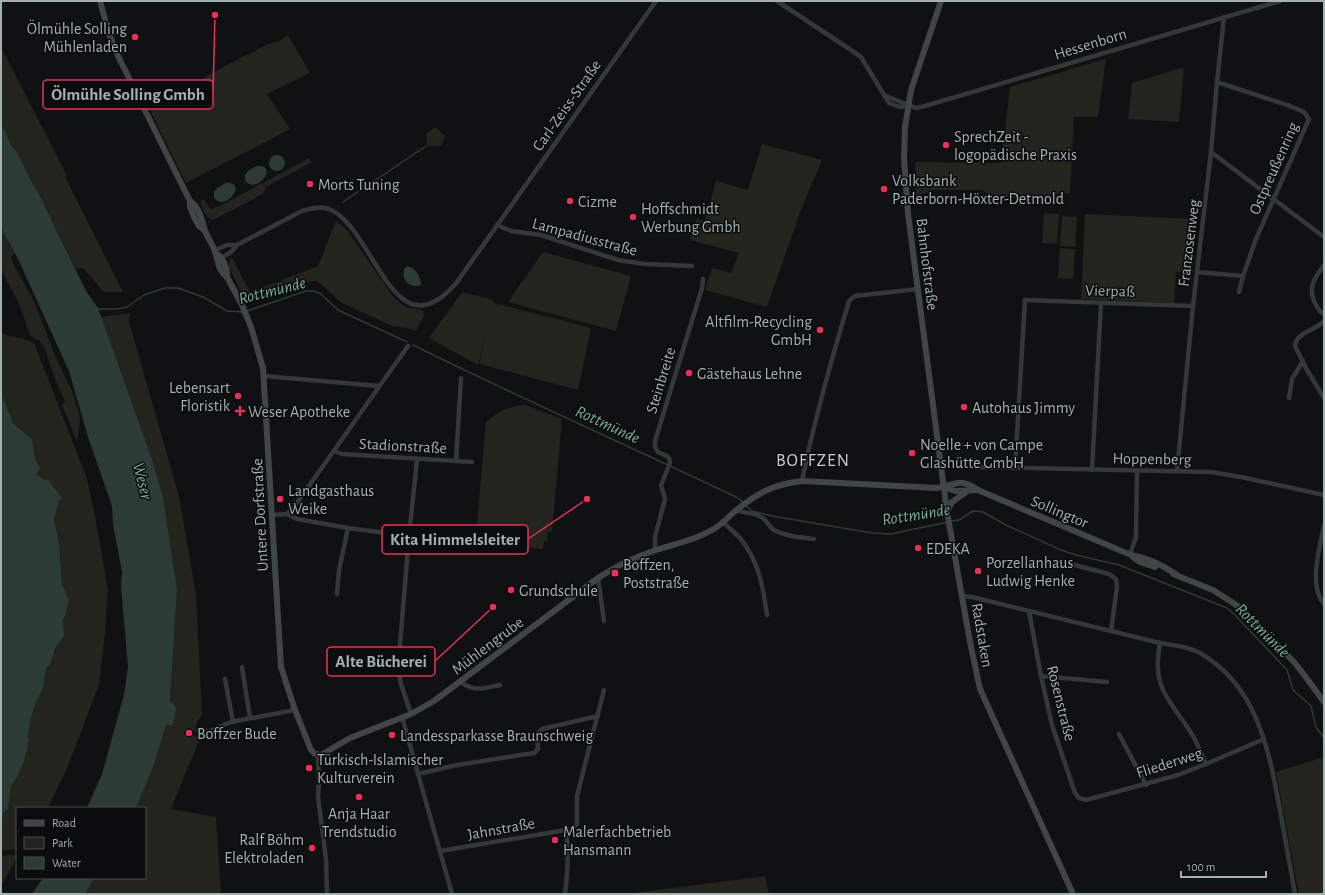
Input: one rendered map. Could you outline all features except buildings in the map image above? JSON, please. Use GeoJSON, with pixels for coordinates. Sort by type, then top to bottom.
{"type":"FeatureCollection","features":[{"type":"Feature","properties":{"kind":"street"},"geometry":{"type":"LineString","coordinates":[[100,1],[109,34],[118,56],[190,201],[190,207],[194,217],[205,231],[215,252],[227,245],[237,245]]}},
{"type":"Feature","properties":{"kind":"street","name":"Carl-Zeiss-Straße"},"geometry":{"type":"LineString","coordinates":[[237,245],[306,210],[321,207],[329,209],[339,215],[350,226],[391,287],[401,298],[419,306],[434,302],[446,295],[457,282],[656,1]]}},
{"type":"Feature","properties":{"kind":"street"},"geometry":{"type":"LineString","coordinates":[[777,1],[861,57],[886,96],[908,105]]}},
{"type":"Feature","properties":{"kind":"street","name":"Bahnhofstraße"},"geometry":{"type":"LineString","coordinates":[[941,1],[911,90],[905,127],[904,159],[908,214],[944,487]]}},
{"type":"Feature","properties":{"kind":"street","name":"Hessenborn"},"geometry":{"type":"LineString","coordinates":[[908,105],[916,108],[925,106],[1280,1]]}},
{"type":"Feature","properties":{"kind":"street","name":"Franzosenweg"},"geometry":{"type":"LineString","coordinates":[[1178,471],[1193,306],[1211,152],[1224,17]]}},
{"type":"Feature","properties":{"kind":"street","name":"Ostpreußenring"},"geometry":{"type":"LineString","coordinates":[[1217,82],[1290,106],[1304,112],[1309,119],[1256,239],[1239,292]]}},
{"type":"Feature","properties":{"kind":"street"},"geometry":{"type":"LineString","coordinates":[[1211,152],[1324,237]]}},
{"type":"Feature","properties":{"kind":"street","name":"Lampadiusstraße"},"geometry":{"type":"LineString","coordinates":[[497,225],[511,231],[541,235],[618,260],[646,264],[692,266]]}},
{"type":"Feature","properties":{"kind":"street"},"geometry":{"type":"LineString","coordinates":[[221,258],[231,252],[237,245]]}},
{"type":"Feature","properties":{"kind":"street","name":"Untere Dorfstraße"},"geometry":{"type":"LineString","coordinates":[[215,252],[221,258],[228,271],[227,277]]}},
{"type":"Feature","properties":{"kind":"street","name":"Untere Dorfstraße"},"geometry":{"type":"LineString","coordinates":[[215,252],[217,262],[223,274],[227,277],[246,314],[255,339],[264,376],[281,667],[295,710],[315,754]]}},
{"type":"Feature","properties":{"kind":"street"},"geometry":{"type":"LineString","coordinates":[[1324,265],[1312,286],[1311,292],[1312,298],[1320,312],[1324,314]]}},
{"type":"Feature","properties":{"kind":"street"},"geometry":{"type":"LineString","coordinates":[[1197,272],[1243,276]]}},
{"type":"Feature","properties":{"kind":"street","name":"Steinbreite"},"geometry":{"type":"LineString","coordinates":[[655,550],[655,537],[665,499],[661,485],[669,465],[669,458],[658,452],[655,447],[655,441],[702,288],[703,279]]}},
{"type":"Feature","properties":{"kind":"street"},"geometry":{"type":"LineString","coordinates":[[802,481],[811,436],[849,301],[856,296],[918,290]]}},
{"type":"Feature","properties":{"kind":"street","name":"Vierpaß"},"geometry":{"type":"LineString","coordinates":[[1015,468],[1025,300],[1193,306]]}},
{"type":"Feature","properties":{"kind":"street"},"geometry":{"type":"LineString","coordinates":[[1092,470],[1101,303]]}},
{"type":"Feature","properties":{"kind":"street"},"geometry":{"type":"LineString","coordinates":[[1324,321],[1314,330],[1300,336],[1297,339],[1295,346],[1307,370],[1324,398]]}},
{"type":"Feature","properties":{"kind":"street"},"geometry":{"type":"LineString","coordinates":[[287,514],[294,508],[408,346]]}},
{"type":"Feature","properties":{"kind":"street"},"geometry":{"type":"LineString","coordinates":[[1289,398],[1292,379],[1303,361]]}},
{"type":"Feature","properties":{"kind":"street"},"geometry":{"type":"LineString","coordinates":[[264,376],[379,386]]}},
{"type":"Feature","properties":{"kind":"street"},"geometry":{"type":"LineString","coordinates":[[456,461],[461,378]]}},
{"type":"Feature","properties":{"kind":"street","name":"Stadionstraße"},"geometry":{"type":"LineString","coordinates":[[334,450],[342,454],[417,460],[472,462]]}},
{"type":"Feature","properties":{"kind":"street"},"geometry":{"type":"LineString","coordinates":[[411,714],[401,684],[398,669],[417,460]]}},
{"type":"Feature","properties":{"kind":"street","name":"Hoppenberg"},"geometry":{"type":"LineString","coordinates":[[977,467],[1212,472],[1324,495]]}},
{"type":"Feature","properties":{"kind":"street"},"geometry":{"type":"LineString","coordinates":[[1130,555],[1136,537],[1137,470]]}},
{"type":"Feature","properties":{"kind":"street","name":"Mühlengrube"},"geometry":{"type":"LineString","coordinates":[[315,754],[321,755],[350,738],[411,714],[434,701],[598,578],[624,562],[655,550],[695,539],[711,531],[748,501],[775,486],[788,482],[802,481],[937,488],[944,487]]}},
{"type":"Feature","properties":{"kind":"street","name":"Sollingtor"},"geometry":{"type":"LineString","coordinates":[[944,487],[951,483],[960,482],[970,485],[978,490],[1130,555],[1140,562],[1177,575],[1218,593],[1241,608],[1294,662],[1324,702]]}},
{"type":"Feature","properties":{"kind":"street"},"geometry":{"type":"LineString","coordinates":[[944,487],[966,492],[978,490]]}},
{"type":"Feature","properties":{"kind":"street","name":"Radstaken"},"geometry":{"type":"LineString","coordinates":[[944,487],[978,680],[991,715],[1036,810],[1073,894]]}},
{"type":"Feature","properties":{"kind":"street"},"geometry":{"type":"LineString","coordinates":[[948,515],[952,502],[966,492]]}},
{"type":"Feature","properties":{"kind":"street"},"geometry":{"type":"LineString","coordinates":[[739,508],[745,513],[760,516],[768,525],[788,536],[814,539]]}},
{"type":"Feature","properties":{"kind":"street"},"geometry":{"type":"LineString","coordinates":[[272,515],[287,514],[297,519],[348,528],[409,536]]}},
{"type":"Feature","properties":{"kind":"street"},"geometry":{"type":"LineString","coordinates":[[723,522],[746,546],[757,568],[762,581],[767,615]]}},
{"type":"Feature","properties":{"kind":"street"},"geometry":{"type":"LineString","coordinates":[[1324,525],[1315,580],[1321,601],[1324,604]]}},
{"type":"Feature","properties":{"kind":"street"},"geometry":{"type":"LineString","coordinates":[[337,594],[339,570],[348,528]]}},
{"type":"Feature","properties":{"kind":"street"},"geometry":{"type":"LineString","coordinates":[[1067,563],[1109,574],[1116,579],[1117,587],[1111,631]]}},
{"type":"Feature","properties":{"kind":"street"},"geometry":{"type":"LineString","coordinates":[[598,578],[604,621]]}},
{"type":"Feature","properties":{"kind":"street"},"geometry":{"type":"LineString","coordinates":[[962,596],[972,597],[1160,643],[1184,647],[1196,651],[1207,658],[1229,676],[1249,703],[1264,738],[1273,775],[1295,894]]}},
{"type":"Feature","properties":{"kind":"street","name":"Rosenstraße"},"geometry":{"type":"LineString","coordinates":[[1030,611],[1041,676],[1052,725],[1075,793],[1079,798]]}},
{"type":"Feature","properties":{"kind":"street"},"geometry":{"type":"LineString","coordinates":[[1160,643],[1157,660],[1158,678],[1166,698],[1193,736],[1206,764]]}},
{"type":"Feature","properties":{"kind":"street"},"geometry":{"type":"LineString","coordinates":[[242,667],[250,718]]}},
{"type":"Feature","properties":{"kind":"street"},"geometry":{"type":"LineString","coordinates":[[1041,676],[1107,682]]}},
{"type":"Feature","properties":{"kind":"street"},"geometry":{"type":"LineString","coordinates":[[225,679],[233,722]]}},
{"type":"Feature","properties":{"kind":"street"},"geometry":{"type":"LineString","coordinates":[[460,681],[472,689],[500,686]]}},
{"type":"Feature","properties":{"kind":"street"},"geometry":{"type":"LineString","coordinates":[[565,894],[569,854],[566,830],[572,829],[577,824],[578,796],[604,690]]}},
{"type":"Feature","properties":{"kind":"street"},"geometry":{"type":"LineString","coordinates":[[198,730],[208,732],[233,722],[295,710]]}},
{"type":"Feature","properties":{"kind":"street"},"geometry":{"type":"LineString","coordinates":[[418,774],[458,765],[534,754],[538,749],[537,734],[542,729],[598,716]]}},
{"type":"Feature","properties":{"kind":"street"},"geometry":{"type":"LineString","coordinates":[[402,717],[452,894]]}},
{"type":"Feature","properties":{"kind":"street"},"geometry":{"type":"LineString","coordinates":[[1119,734],[1146,785]]}},
{"type":"Feature","properties":{"kind":"street","name":"Fliederweg"},"geometry":{"type":"LineString","coordinates":[[1079,798],[1086,800],[1146,785],[1206,764],[1264,738]]}},
{"type":"Feature","properties":{"kind":"street"},"geometry":{"type":"LineString","coordinates":[[315,754],[319,783],[318,796],[326,859],[327,894]]}},
{"type":"Feature","properties":{"kind":"street","name":"Jahnstraße"},"geometry":{"type":"LineString","coordinates":[[440,851],[566,830]]}},
{"type":"Feature","properties":{"kind":"green space"},"geometry":{"type":"Polygon","coordinates":[[[288,35],[310,73],[267,94],[290,129],[186,183],[149,108],[225,66],[268,44],[279,41],[288,35]]]}},
{"type":"Feature","properties":{"kind":"green space"},"geometry":{"type":"Polygon","coordinates":[[[1,47],[67,176],[65,177],[123,292],[104,292],[83,268],[76,269],[37,190],[18,154],[11,145],[1,122],[1,47]]]}},
{"type":"Feature","properties":{"kind":"green space"},"geometry":{"type":"Polygon","coordinates":[[[1106,59],[1098,117],[1074,117],[1070,193],[1056,194],[1055,199],[991,196],[982,190],[933,190],[916,197],[915,162],[1001,163],[1010,87],[1106,59]]]}},
{"type":"Feature","properties":{"kind":"green space"},"geometry":{"type":"Polygon","coordinates":[[[1184,67],[1179,122],[1128,119],[1132,83],[1184,67]]]}},
{"type":"Feature","properties":{"kind":"green space"},"geometry":{"type":"Polygon","coordinates":[[[435,127],[445,136],[441,146],[426,145],[426,134],[435,127]]]}},
{"type":"Feature","properties":{"kind":"green space"},"geometry":{"type":"Polygon","coordinates":[[[762,144],[822,160],[802,207],[767,307],[705,290],[712,268],[731,273],[739,253],[690,240],[696,219],[705,221],[716,181],[748,190],[762,144]]]}},
{"type":"Feature","properties":{"kind":"green space"},"geometry":{"type":"Polygon","coordinates":[[[309,158],[312,162],[266,187],[263,194],[213,220],[206,215],[201,200],[204,199],[210,209],[218,207],[309,158]]]}},
{"type":"Feature","properties":{"kind":"green space"},"geometry":{"type":"Polygon","coordinates":[[[1044,213],[1059,214],[1057,244],[1042,243],[1044,213]]]}},
{"type":"Feature","properties":{"kind":"green space"},"geometry":{"type":"Polygon","coordinates":[[[1085,214],[1195,219],[1193,272],[1176,272],[1174,303],[1081,299],[1085,214]]]}},
{"type":"Feature","properties":{"kind":"green space"},"geometry":{"type":"Polygon","coordinates":[[[1062,216],[1077,217],[1075,247],[1060,246],[1062,216]]]}},
{"type":"Feature","properties":{"kind":"green space"},"geometry":{"type":"Polygon","coordinates":[[[336,221],[347,230],[394,298],[406,307],[423,310],[424,316],[416,331],[392,326],[342,303],[316,281],[307,282],[263,296],[244,298],[229,267],[230,258],[233,259],[250,292],[318,266],[336,221]]]}},
{"type":"Feature","properties":{"kind":"green space"},"geometry":{"type":"Polygon","coordinates":[[[1,228],[14,253],[11,257],[15,267],[34,301],[56,358],[72,391],[80,421],[77,442],[62,405],[65,402],[55,379],[45,349],[38,339],[36,340],[30,335],[20,306],[1,269],[1,228]]]}},
{"type":"Feature","properties":{"kind":"green space"},"geometry":{"type":"Polygon","coordinates":[[[1060,248],[1075,249],[1073,279],[1058,278],[1060,248]]]}},
{"type":"Feature","properties":{"kind":"green space"},"geometry":{"type":"Polygon","coordinates":[[[543,252],[631,276],[616,331],[508,302],[543,252]]]}},
{"type":"Feature","properties":{"kind":"green space"},"geometry":{"type":"Polygon","coordinates":[[[462,292],[491,299],[495,303],[591,328],[578,390],[479,364],[488,328],[478,365],[429,338],[462,292]]]}},
{"type":"Feature","properties":{"kind":"green space"},"geometry":{"type":"Polygon","coordinates":[[[130,313],[129,322],[179,496],[196,595],[202,715],[198,720],[193,734],[200,738],[171,809],[216,817],[221,894],[85,894],[93,879],[146,879],[146,807],[136,807],[154,765],[166,725],[172,725],[176,707],[170,701],[177,589],[163,497],[152,459],[101,317],[130,313]]]}},
{"type":"Feature","properties":{"kind":"green space"},"geometry":{"type":"Polygon","coordinates":[[[1,331],[8,335],[31,342],[35,345],[87,479],[108,589],[105,634],[99,685],[67,768],[48,807],[16,807],[16,849],[1,851],[1,822],[4,812],[8,809],[11,786],[17,779],[24,761],[29,741],[28,735],[30,721],[36,702],[43,688],[46,668],[56,650],[56,647],[64,636],[63,619],[66,614],[69,600],[62,584],[59,542],[54,519],[60,495],[36,474],[39,463],[35,458],[32,439],[13,423],[1,393],[1,331]]]}},
{"type":"Feature","properties":{"kind":"green space"},"geometry":{"type":"Polygon","coordinates":[[[525,405],[562,419],[552,532],[548,532],[547,541],[544,541],[543,549],[525,547],[524,551],[494,548],[494,543],[480,542],[479,546],[475,546],[486,422],[504,410],[525,405]]]}},
{"type":"Feature","properties":{"kind":"green space"},"geometry":{"type":"Polygon","coordinates":[[[1324,757],[1324,894],[1299,894],[1276,772],[1324,757]]]}},
{"type":"Feature","properties":{"kind":"green space"},"geometry":{"type":"Polygon","coordinates":[[[16,854],[13,865],[1,885],[1,856],[16,854]]]}},
{"type":"Feature","properties":{"kind":"green space"},"geometry":{"type":"Polygon","coordinates":[[[765,876],[769,894],[626,894],[765,876]]]}},
{"type":"Feature","properties":{"kind":"water","name":"Weser"},"geometry":{"type":"Polygon","coordinates":[[[1,122],[11,145],[18,154],[37,190],[86,291],[98,308],[152,459],[163,497],[177,589],[170,701],[176,707],[172,725],[166,725],[154,765],[136,807],[87,807],[102,774],[124,695],[128,667],[121,585],[122,572],[113,524],[112,506],[88,437],[69,371],[19,261],[1,228],[1,122]]]}},
{"type":"Feature","properties":{"kind":"water"},"geometry":{"type":"Polygon","coordinates":[[[274,155],[280,155],[285,160],[283,169],[280,171],[274,171],[269,166],[269,160],[274,155]]]}},
{"type":"Feature","properties":{"kind":"water"},"geometry":{"type":"Polygon","coordinates":[[[257,166],[266,169],[266,174],[260,182],[250,184],[245,181],[245,175],[248,171],[257,166]]]}},
{"type":"Feature","properties":{"kind":"water"},"geometry":{"type":"Polygon","coordinates":[[[226,183],[235,186],[235,191],[229,199],[219,201],[214,198],[214,192],[217,188],[226,183]]]}},
{"type":"Feature","properties":{"kind":"water"},"geometry":{"type":"Polygon","coordinates":[[[408,266],[418,273],[421,285],[413,286],[407,283],[403,273],[404,269],[408,266]]]}},
{"type":"Feature","properties":{"kind":"water"},"geometry":{"type":"Polygon","coordinates":[[[1,393],[13,423],[32,439],[35,458],[40,467],[36,474],[44,480],[48,480],[62,498],[59,501],[54,519],[59,542],[62,584],[69,600],[66,614],[63,619],[64,636],[56,647],[50,664],[46,668],[43,688],[36,702],[30,721],[28,735],[29,741],[24,761],[17,778],[11,786],[8,809],[4,812],[1,822],[1,393]]]}},
{"type":"Feature","properties":{"kind":"water"},"geometry":{"type":"Polygon","coordinates":[[[42,879],[93,879],[85,894],[32,894],[42,879]]]}},
{"type":"Feature","properties":{"kind":"waterway"},"geometry":{"type":"LineString","coordinates":[[343,202],[426,146]]}},
{"type":"Feature","properties":{"kind":"waterway","name":"Rottmünde"},"geometry":{"type":"LineString","coordinates":[[98,309],[117,309],[127,307],[144,295],[165,288],[178,288],[203,297],[227,311],[243,312]]}},
{"type":"Feature","properties":{"kind":"waterway","name":"Rottmünde"},"geometry":{"type":"LineString","coordinates":[[247,311],[306,291],[314,291],[321,294],[338,310],[407,342]]}},
{"type":"Feature","properties":{"kind":"waterway","name":"Rottmünde"},"geometry":{"type":"LineString","coordinates":[[413,345],[736,497],[743,502]]}},
{"type":"Feature","properties":{"kind":"waterway","name":"Rottmünde"},"geometry":{"type":"LineString","coordinates":[[745,505],[752,511],[772,516],[872,533],[891,534],[948,522]]}},
{"type":"Feature","properties":{"kind":"waterway","name":"Rottmünde"},"geometry":{"type":"LineString","coordinates":[[951,521],[959,520],[973,511],[983,512],[1006,525],[1061,550],[1119,565],[1227,608],[1287,670],[1293,690],[1311,706],[1316,727],[1324,738]]}},
{"type":"Feature","properties":{"kind":"place","name":"Ölmühle Solling Gmbh"},"geometry":{"type":"Point","coordinates":[215,15]}},
{"type":"Feature","properties":{"kind":"place","name":"Ölmühle Solling Mühlenladen"},"geometry":{"type":"Point","coordinates":[135,37]}},
{"type":"Feature","properties":{"kind":"place","name":"SprechZeit - logopädische Praxis"},"geometry":{"type":"Point","coordinates":[946,145]}},
{"type":"Feature","properties":{"kind":"place","name":"Morts Tuning"},"geometry":{"type":"Point","coordinates":[310,184]}},
{"type":"Feature","properties":{"kind":"place","name":"Volksbank Paderborn-Höxter-Detmold"},"geometry":{"type":"Point","coordinates":[884,189]}},
{"type":"Feature","properties":{"kind":"place","name":"Cizme"},"geometry":{"type":"Point","coordinates":[570,201]}},
{"type":"Feature","properties":{"kind":"place","name":"Hoffschmidt Werbung Gmbh"},"geometry":{"type":"Point","coordinates":[633,217]}},
{"type":"Feature","properties":{"kind":"place","name":"Altfilm-Recycling GmbH"},"geometry":{"type":"Point","coordinates":[820,330]}},
{"type":"Feature","properties":{"kind":"place","name":"Gästehaus Lehne"},"geometry":{"type":"Point","coordinates":[689,373]}},
{"type":"Feature","properties":{"kind":"place","name":"Lebensart Floristik"},"geometry":{"type":"Point","coordinates":[238,396]}},
{"type":"Feature","properties":{"kind":"place","name":"Autohaus Jimmy"},"geometry":{"type":"Point","coordinates":[964,407]}},
{"type":"Feature","properties":{"kind":"place","name":"Weser Apotheke"},"geometry":{"type":"Point","coordinates":[240,411]}},
{"type":"Feature","properties":{"kind":"place","name":"Noelle + von Campe Glashütte GmbH"},"geometry":{"type":"Point","coordinates":[912,453]}},
{"type":"Feature","properties":{"kind":"place","name":"Landgasthaus Weike"},"geometry":{"type":"Point","coordinates":[280,499]}},
{"type":"Feature","properties":{"kind":"place","name":"Kita Himmelsleiter"},"geometry":{"type":"Point","coordinates":[587,499]}},
{"type":"Feature","properties":{"kind":"place","name":"EDEKA"},"geometry":{"type":"Point","coordinates":[918,548]}},
{"type":"Feature","properties":{"kind":"place","name":"Porzellanhaus Ludwig Henke"},"geometry":{"type":"Point","coordinates":[978,571]}},
{"type":"Feature","properties":{"kind":"place","name":"Boffzen, Poststraße"},"geometry":{"type":"Point","coordinates":[615,573]}},
{"type":"Feature","properties":{"kind":"place","name":"Grundschule"},"geometry":{"type":"Point","coordinates":[511,590]}},
{"type":"Feature","properties":{"kind":"place","name":"Alte Bücherei"},"geometry":{"type":"Point","coordinates":[493,607]}},
{"type":"Feature","properties":{"kind":"place","name":"Boffzer Bude"},"geometry":{"type":"Point","coordinates":[189,733]}},
{"type":"Feature","properties":{"kind":"place","name":"Landessparkasse Braunschweig"},"geometry":{"type":"Point","coordinates":[392,735]}},
{"type":"Feature","properties":{"kind":"place","name":"Türkisch-Islamischer Kulturverein"},"geometry":{"type":"Point","coordinates":[309,768]}},
{"type":"Feature","properties":{"kind":"place","name":"Anja Haar Trendstudio"},"geometry":{"type":"Point","coordinates":[359,797]}},
{"type":"Feature","properties":{"kind":"place","name":"Malerfachbetrieb Hansmann"},"geometry":{"type":"Point","coordinates":[555,840]}},
{"type":"Feature","properties":{"kind":"place","name":"Ralf Böhm Elektroladen"},"geometry":{"type":"Point","coordinates":[312,848]}},
{"type":"Feature","properties":{"kind":"district","name":"BOFFZEN"},"geometry":{"type":"Point","coordinates":[813,460]}}]}
